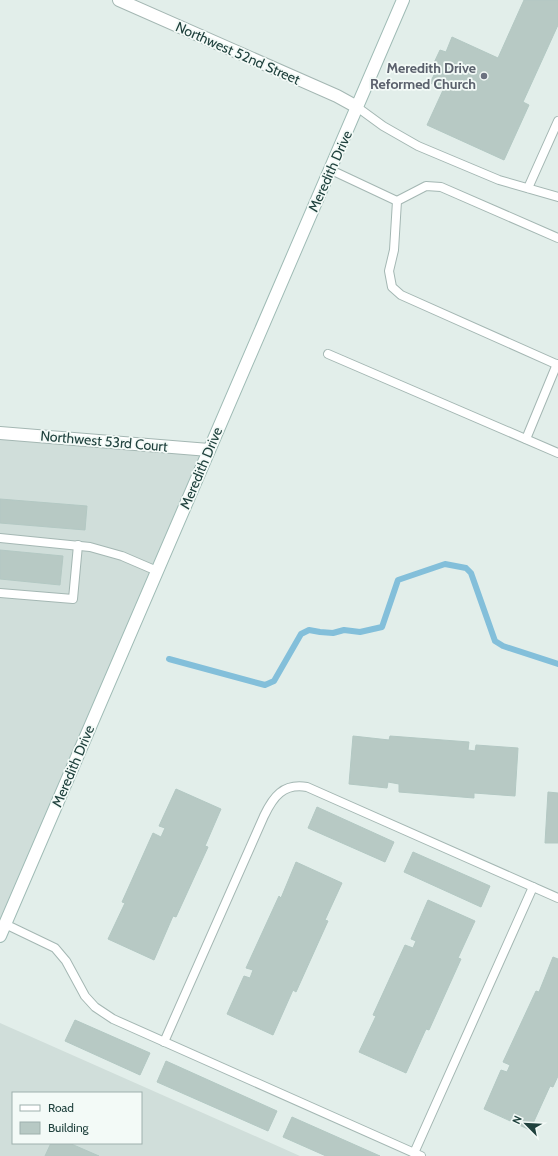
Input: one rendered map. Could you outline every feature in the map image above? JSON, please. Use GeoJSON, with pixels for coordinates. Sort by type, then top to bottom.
{"type":"FeatureCollection","features":[{"type":"Feature","properties":{"kind":"main road","name":"Northwest 52nd Street"},"geometry":{"type":"LineString","coordinates":[[119,0],[337,96],[357,108]]}},
{"type":"Feature","properties":{"kind":"main road","name":"Meredith Drive"},"geometry":{"type":"LineString","coordinates":[[0,936],[403,0]]}},
{"type":"Feature","properties":{"kind":"main road","name":"Northwest 53rd Court"},"geometry":{"type":"LineString","coordinates":[[0,433],[209,450]]}},
{"type":"Feature","properties":{"kind":"lane"},"geometry":{"type":"LineString","coordinates":[[357,108],[383,126],[418,146],[499,180],[558,197]]}},
{"type":"Feature","properties":{"kind":"lane"},"geometry":{"type":"LineString","coordinates":[[528,188],[558,121]]}},
{"type":"Feature","properties":{"kind":"lane"},"geometry":{"type":"LineString","coordinates":[[331,170],[397,201]]}},
{"type":"Feature","properties":{"kind":"lane"},"geometry":{"type":"LineString","coordinates":[[397,201],[426,186],[441,187],[558,238]]}},
{"type":"Feature","properties":{"kind":"lane"},"geometry":{"type":"LineString","coordinates":[[397,201],[394,250],[390,271],[392,287],[401,295],[557,364],[526,439]]}},
{"type":"Feature","properties":{"kind":"lane"},"geometry":{"type":"LineString","coordinates":[[328,354],[558,453]]}},
{"type":"Feature","properties":{"kind":"lane"},"geometry":{"type":"LineString","coordinates":[[0,538],[78,545],[108,551],[157,571]]}},
{"type":"Feature","properties":{"kind":"lane"},"geometry":{"type":"LineString","coordinates":[[0,593],[73,599],[78,545]]}},
{"type":"Feature","properties":{"kind":"lane"},"geometry":{"type":"LineString","coordinates":[[164,1042],[264,816],[277,794],[288,789],[299,786],[307,787],[558,898]]}},
{"type":"Feature","properties":{"kind":"lane"},"geometry":{"type":"LineString","coordinates":[[5,924],[55,948],[66,961],[85,996],[95,1007],[113,1019],[417,1155],[533,887]]}},
{"type":"Feature","properties":{"kind":"shaded area"},"geometry":{"type":"Polygon","coordinates":[[[0,433],[209,450],[0,937],[0,433]]]}},
{"type":"Feature","properties":{"kind":"shaded area"},"geometry":{"type":"Polygon","coordinates":[[[0,1023],[300,1156],[0,1156],[0,1023]]]}},
{"type":"Feature","properties":{"kind":"building","name":"Meredith Drive Reformed Church"},"geometry":{"type":"Polygon","coordinates":[[[524,0],[558,0],[558,25],[523,102],[529,105],[504,160],[427,125],[444,88],[430,83],[437,69],[432,67],[440,50],[446,52],[452,37],[498,58],[524,0]]]}},
{"type":"Feature","properties":{"kind":"building"},"geometry":{"type":"Polygon","coordinates":[[[0,499],[87,506],[85,530],[0,523],[0,499]]]}},
{"type":"Feature","properties":{"kind":"building"},"geometry":{"type":"Polygon","coordinates":[[[0,550],[63,556],[60,585],[0,579],[0,550]]]}},
{"type":"Feature","properties":{"kind":"building"},"geometry":{"type":"Polygon","coordinates":[[[353,736],[389,740],[390,736],[469,742],[468,750],[475,751],[476,745],[518,748],[515,796],[474,793],[474,798],[399,792],[399,784],[388,782],[387,788],[349,784],[353,736]]]}},
{"type":"Feature","properties":{"kind":"building"},"geometry":{"type":"Polygon","coordinates":[[[176,789],[221,809],[205,846],[208,847],[176,917],[173,916],[154,960],[108,939],[125,903],[122,902],[153,833],[161,837],[165,828],[159,826],[176,789]]]}},
{"type":"Feature","properties":{"kind":"building"},"geometry":{"type":"Polygon","coordinates":[[[548,792],[558,793],[558,843],[545,843],[548,792]]]}},
{"type":"Feature","properties":{"kind":"building"},"geometry":{"type":"Polygon","coordinates":[[[317,807],[394,842],[385,862],[308,828],[317,807]]]}},
{"type":"Feature","properties":{"kind":"building"},"geometry":{"type":"Polygon","coordinates":[[[413,852],[490,886],[481,907],[404,872],[413,852]]]}},
{"type":"Feature","properties":{"kind":"building"},"geometry":{"type":"Polygon","coordinates":[[[296,862],[342,883],[325,920],[328,921],[296,992],[293,990],[273,1035],[227,1014],[244,976],[250,978],[253,970],[246,968],[279,896],[281,898],[296,862]]]}},
{"type":"Feature","properties":{"kind":"building"},"geometry":{"type":"Polygon","coordinates":[[[428,900],[475,921],[458,958],[461,959],[429,1030],[426,1029],[406,1073],[359,1052],[376,1016],[373,1015],[405,945],[413,948],[416,941],[411,939],[428,900]]]}},
{"type":"Feature","properties":{"kind":"building"},"geometry":{"type":"Polygon","coordinates":[[[553,957],[558,959],[558,1076],[553,1087],[550,1086],[530,1130],[484,1109],[501,1070],[507,1072],[510,1065],[503,1062],[536,991],[539,992],[553,957]]]}},
{"type":"Feature","properties":{"kind":"building"},"geometry":{"type":"Polygon","coordinates":[[[75,1020],[150,1053],[140,1075],[65,1041],[75,1020]]]}},
{"type":"Feature","properties":{"kind":"building"},"geometry":{"type":"Polygon","coordinates":[[[166,1061],[277,1111],[268,1131],[157,1082],[166,1061]]]}},
{"type":"Feature","properties":{"kind":"building"},"geometry":{"type":"Polygon","coordinates":[[[292,1117],[380,1156],[326,1156],[283,1137],[292,1117]]]}},
{"type":"Feature","properties":{"kind":"building"},"geometry":{"type":"Polygon","coordinates":[[[51,1144],[71,1144],[99,1156],[45,1156],[51,1144]]]}},
{"type":"Feature","properties":{"kind":"waterway"},"geometry":{"type":"LineString","coordinates":[[169,659],[265,685],[274,681],[301,634],[309,630],[333,633],[344,630],[360,632],[382,627],[398,580],[445,564],[466,568],[471,573],[495,641],[503,646],[558,664]]}},
{"type":"Feature","properties":{"kind":"place","name":"Meredith Drive Reformed Church"},"geometry":{"type":"Point","coordinates":[484,76]}}]}
